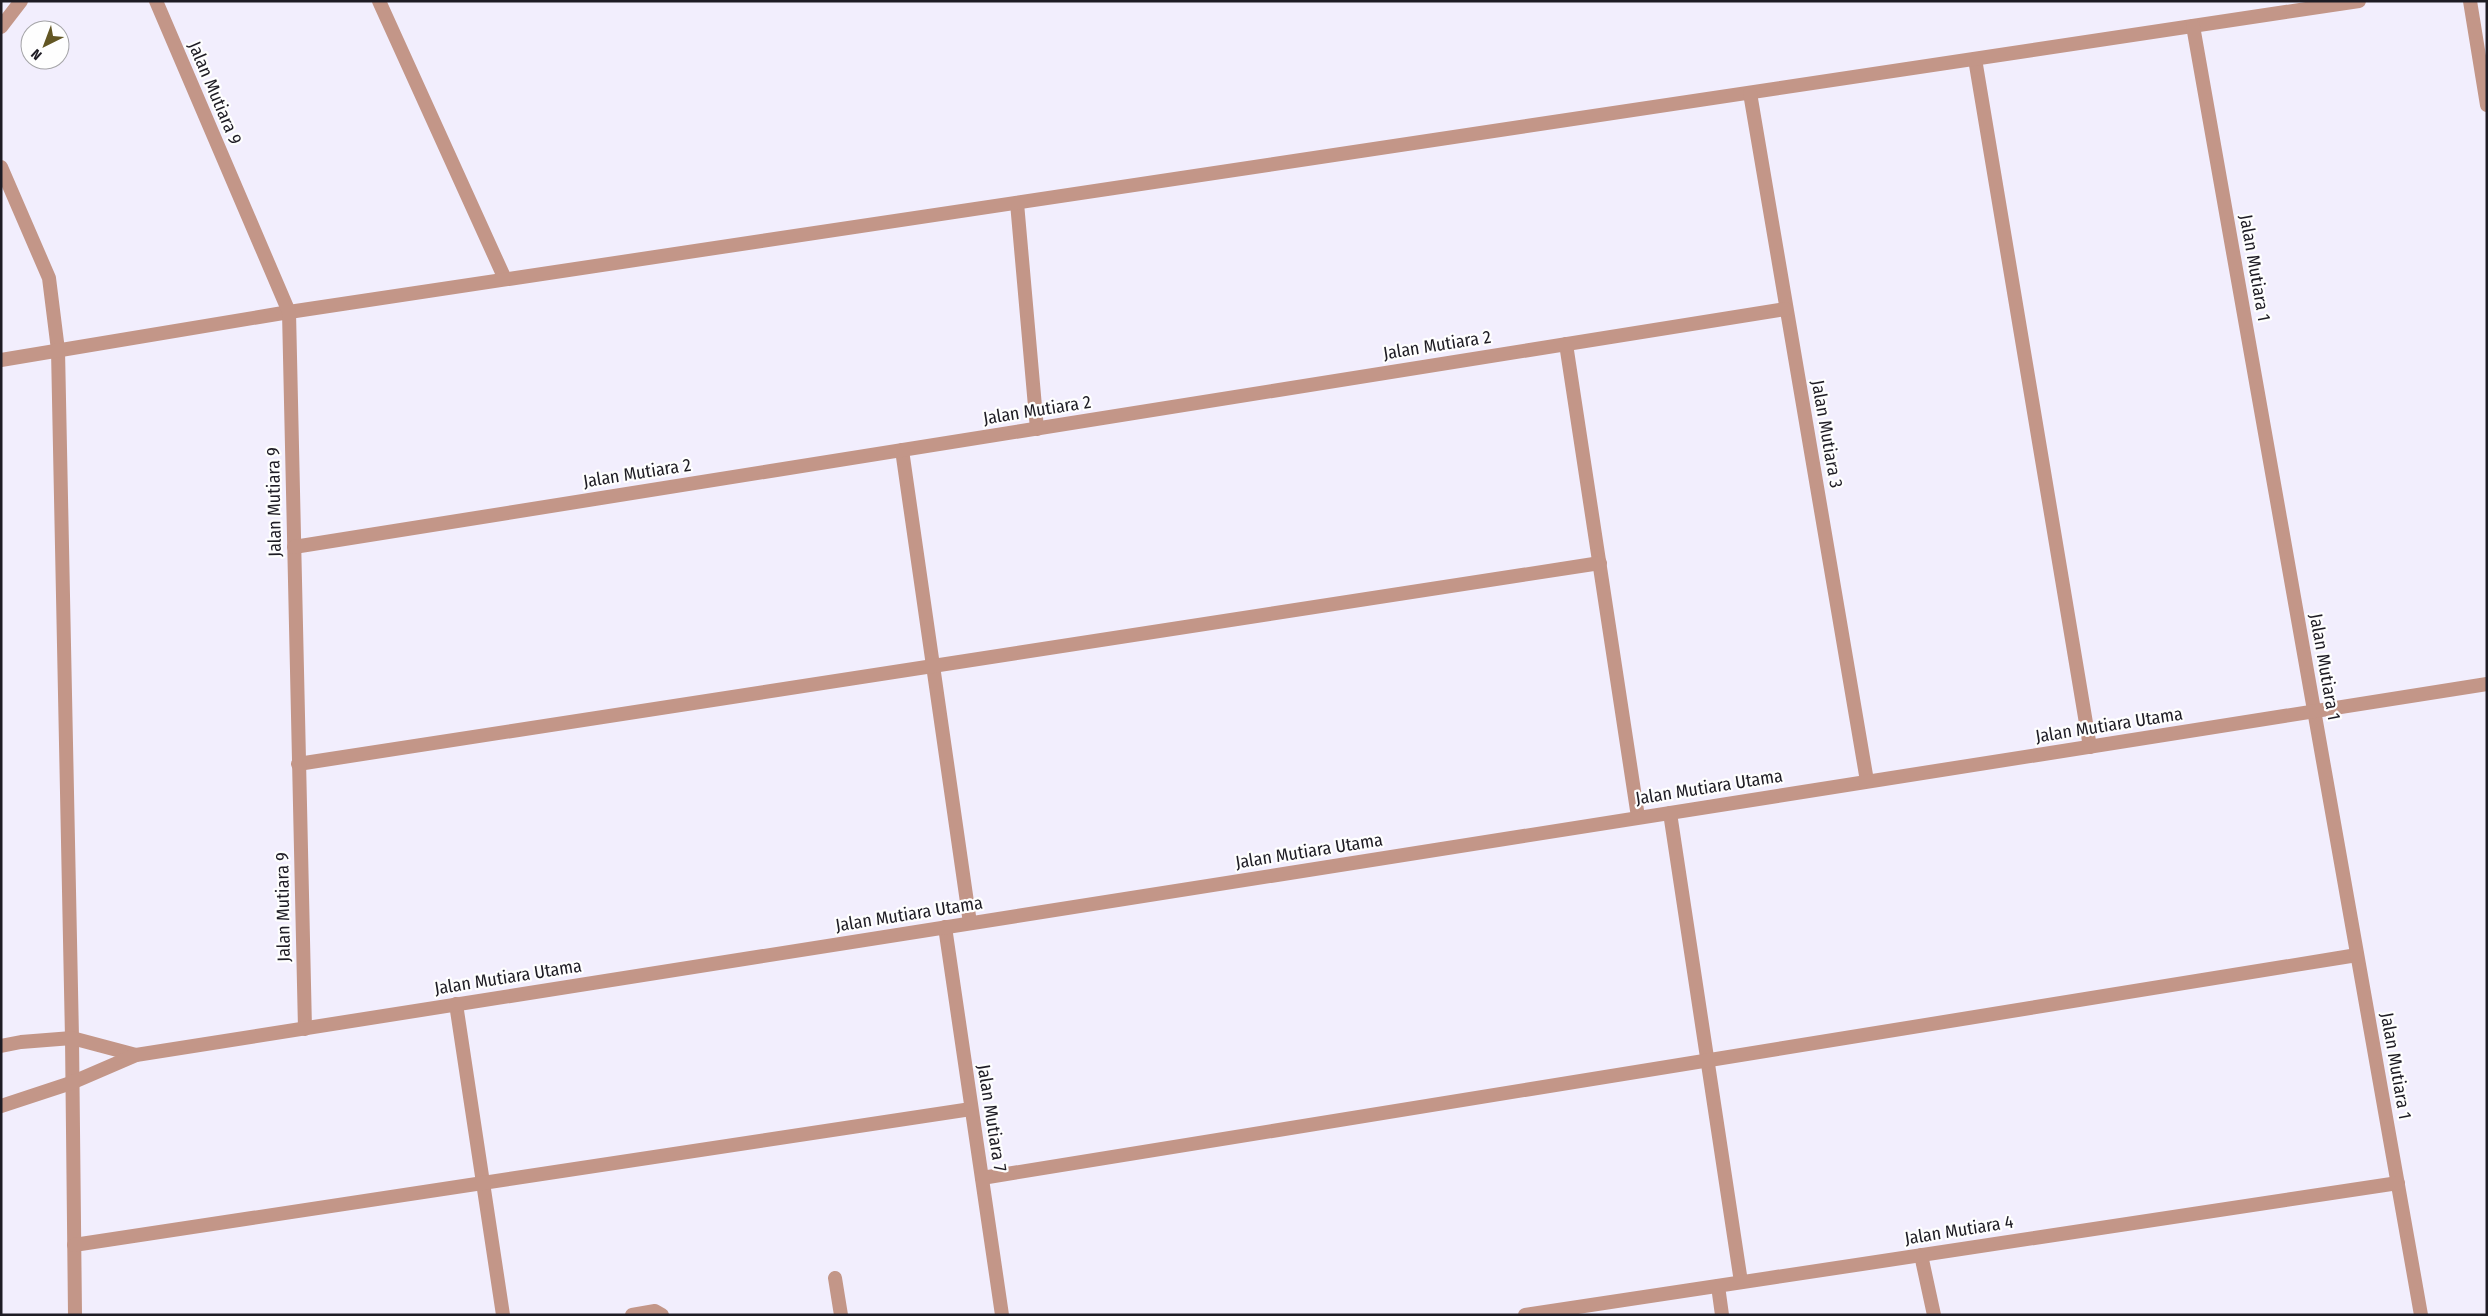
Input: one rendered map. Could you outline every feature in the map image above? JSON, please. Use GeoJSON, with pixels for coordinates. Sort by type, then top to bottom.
{"type":"FeatureCollection","features":[{"type":"Feature","properties":{"kind":"street"},"geometry":{"type":"LineString","coordinates":[[1,27],[21,1]]}},
{"type":"Feature","properties":{"kind":"street","name":"Jalan Mutiara 9"},"geometry":{"type":"LineString","coordinates":[[156,1],[289,312],[304,1029]]}},
{"type":"Feature","properties":{"kind":"street"},"geometry":{"type":"LineString","coordinates":[[379,1],[505,280]]}},
{"type":"Feature","properties":{"kind":"street"},"geometry":{"type":"LineString","coordinates":[[1,360],[289,312],[2359,1]]}},
{"type":"Feature","properties":{"kind":"street"},"geometry":{"type":"LineString","coordinates":[[2470,1],[2487,106]]}},
{"type":"Feature","properties":{"kind":"street","name":"Jalan Mutiara 1"},"geometry":{"type":"LineString","coordinates":[[2193,26],[2421,1315]]}},
{"type":"Feature","properties":{"kind":"street"},"geometry":{"type":"LineString","coordinates":[[1975,60],[2090,747]]}},
{"type":"Feature","properties":{"kind":"street","name":"Jalan Mutiara 3"},"geometry":{"type":"LineString","coordinates":[[1750,93],[1867,781]]}},
{"type":"Feature","properties":{"kind":"street"},"geometry":{"type":"LineString","coordinates":[[1,167],[49,278],[58,350],[72,1038],[75,1315]]}},
{"type":"Feature","properties":{"kind":"street"},"geometry":{"type":"LineString","coordinates":[[1017,203],[1036,429]]}},
{"type":"Feature","properties":{"kind":"street","name":"Jalan Mutiara 2"},"geometry":{"type":"LineString","coordinates":[[294,547],[1786,309]]}},
{"type":"Feature","properties":{"kind":"street"},"geometry":{"type":"LineString","coordinates":[[1566,344],[1638,817]]}},
{"type":"Feature","properties":{"kind":"street"},"geometry":{"type":"LineString","coordinates":[[902,450],[970,923]]}},
{"type":"Feature","properties":{"kind":"street"},"geometry":{"type":"LineString","coordinates":[[298,764],[1600,563]]}},
{"type":"Feature","properties":{"kind":"street","name":"Jalan Mutiara Utama"},"geometry":{"type":"LineString","coordinates":[[1,1106],[71,1083],[136,1055],[2487,684]]}},
{"type":"Feature","properties":{"kind":"street"},"geometry":{"type":"LineString","coordinates":[[1670,813],[1741,1282]]}},
{"type":"Feature","properties":{"kind":"street","name":"Jalan Mutiara 7"},"geometry":{"type":"LineString","coordinates":[[944,927],[1002,1315]]}},
{"type":"Feature","properties":{"kind":"street"},"geometry":{"type":"LineString","coordinates":[[982,1178],[2357,955]]}},
{"type":"Feature","properties":{"kind":"street"},"geometry":{"type":"LineString","coordinates":[[456,1004],[504,1315]]}},
{"type":"Feature","properties":{"kind":"street","name":"Jalan Mutiara Utama"},"geometry":{"type":"LineString","coordinates":[[1,1046],[21,1042],[72,1038],[136,1055]]}},
{"type":"Feature","properties":{"kind":"street"},"geometry":{"type":"LineString","coordinates":[[74,1245],[971,1108]]}},
{"type":"Feature","properties":{"kind":"street","name":"Jalan Mutiara 4"},"geometry":{"type":"LineString","coordinates":[[1534,1314],[2398,1183]]}},
{"type":"Feature","properties":{"kind":"street"},"geometry":{"type":"LineString","coordinates":[[1921,1255],[1934,1315]]}},
{"type":"Feature","properties":{"kind":"street"},"geometry":{"type":"LineString","coordinates":[[835,1278],[841,1315]]}},
{"type":"Feature","properties":{"kind":"street"},"geometry":{"type":"LineString","coordinates":[[1718,1286],[1722,1315]]}},
{"type":"Feature","properties":{"kind":"street"},"geometry":{"type":"LineString","coordinates":[[632,1315],[655,1311],[662,1315]]}}]}
